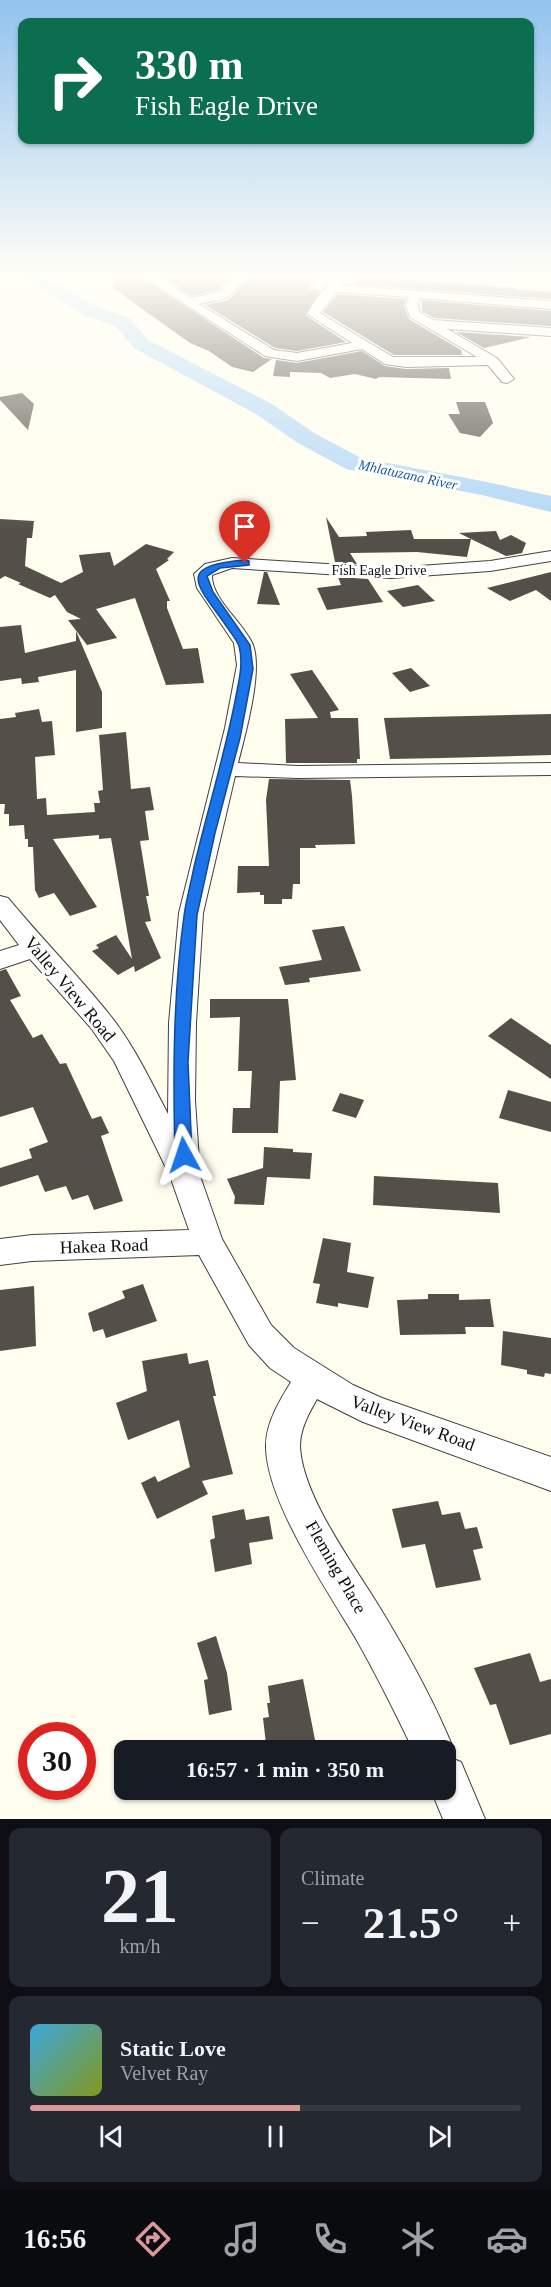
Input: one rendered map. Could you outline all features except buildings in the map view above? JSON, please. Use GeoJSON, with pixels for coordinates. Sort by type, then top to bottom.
{"type":"FeatureCollection","features":[{"type":"Feature","properties":{"kind":"street"},"geometry":{"type":"LineString","coordinates":[[392,361],[492,362],[507,379]]}},
{"type":"Feature","properties":{"kind":"street","name":"Fish Eagle Drive"},"geometry":{"type":"LineString","coordinates":[[226,769],[234,738],[247,658],[241,638],[202,580],[202,575],[208,569],[232,563],[391,573],[490,566],[551,556]]}},
{"type":"Feature","properties":{"kind":"street"},"geometry":{"type":"LineString","coordinates":[[185,1176],[180,1114],[180,1062],[190,915],[226,769],[298,772],[551,769]]}},
{"type":"Feature","properties":{"kind":"street","name":"Valley View Road"},"geometry":{"type":"LineString","coordinates":[[0,904],[35,948],[100,1021],[125,1057],[185,1176],[208,1242],[260,1335],[282,1358],[341,1396],[375,1411],[551,1474]]}},
{"type":"Feature","properties":{"kind":"street"},"geometry":{"type":"LineString","coordinates":[[0,960],[35,948]]}},
{"type":"Feature","properties":{"kind":"street","name":"Hakea Road"},"geometry":{"type":"LineString","coordinates":[[0,1252],[32,1248],[208,1242]]}},
{"type":"Feature","properties":{"kind":"street","name":"Fleming Place"},"geometry":{"type":"LineString","coordinates":[[311,1378],[288,1421],[283,1445],[287,1472],[307,1518],[378,1641],[429,1740]]}},
{"type":"Feature","properties":{"kind":"street"},"geometry":{"type":"LineString","coordinates":[[456,1800],[464,1819]]}},
{"type":"Feature","properties":{"kind":"waterway","name":"Mhlatuzana River"},"geometry":{"type":"LineString","coordinates":[[173,361],[264,409],[306,438],[354,464],[482,488],[551,504]]}},
{"type":"Feature","properties":{"kind":"route"},"geometry":{"type":"LineString","coordinates":[[184,1155],[180,1114],[180,1062],[190,915],[208,833],[234,738],[247,669],[247,658],[241,638],[208,592],[202,575],[208,569],[232,563],[245,563]]}}]}
